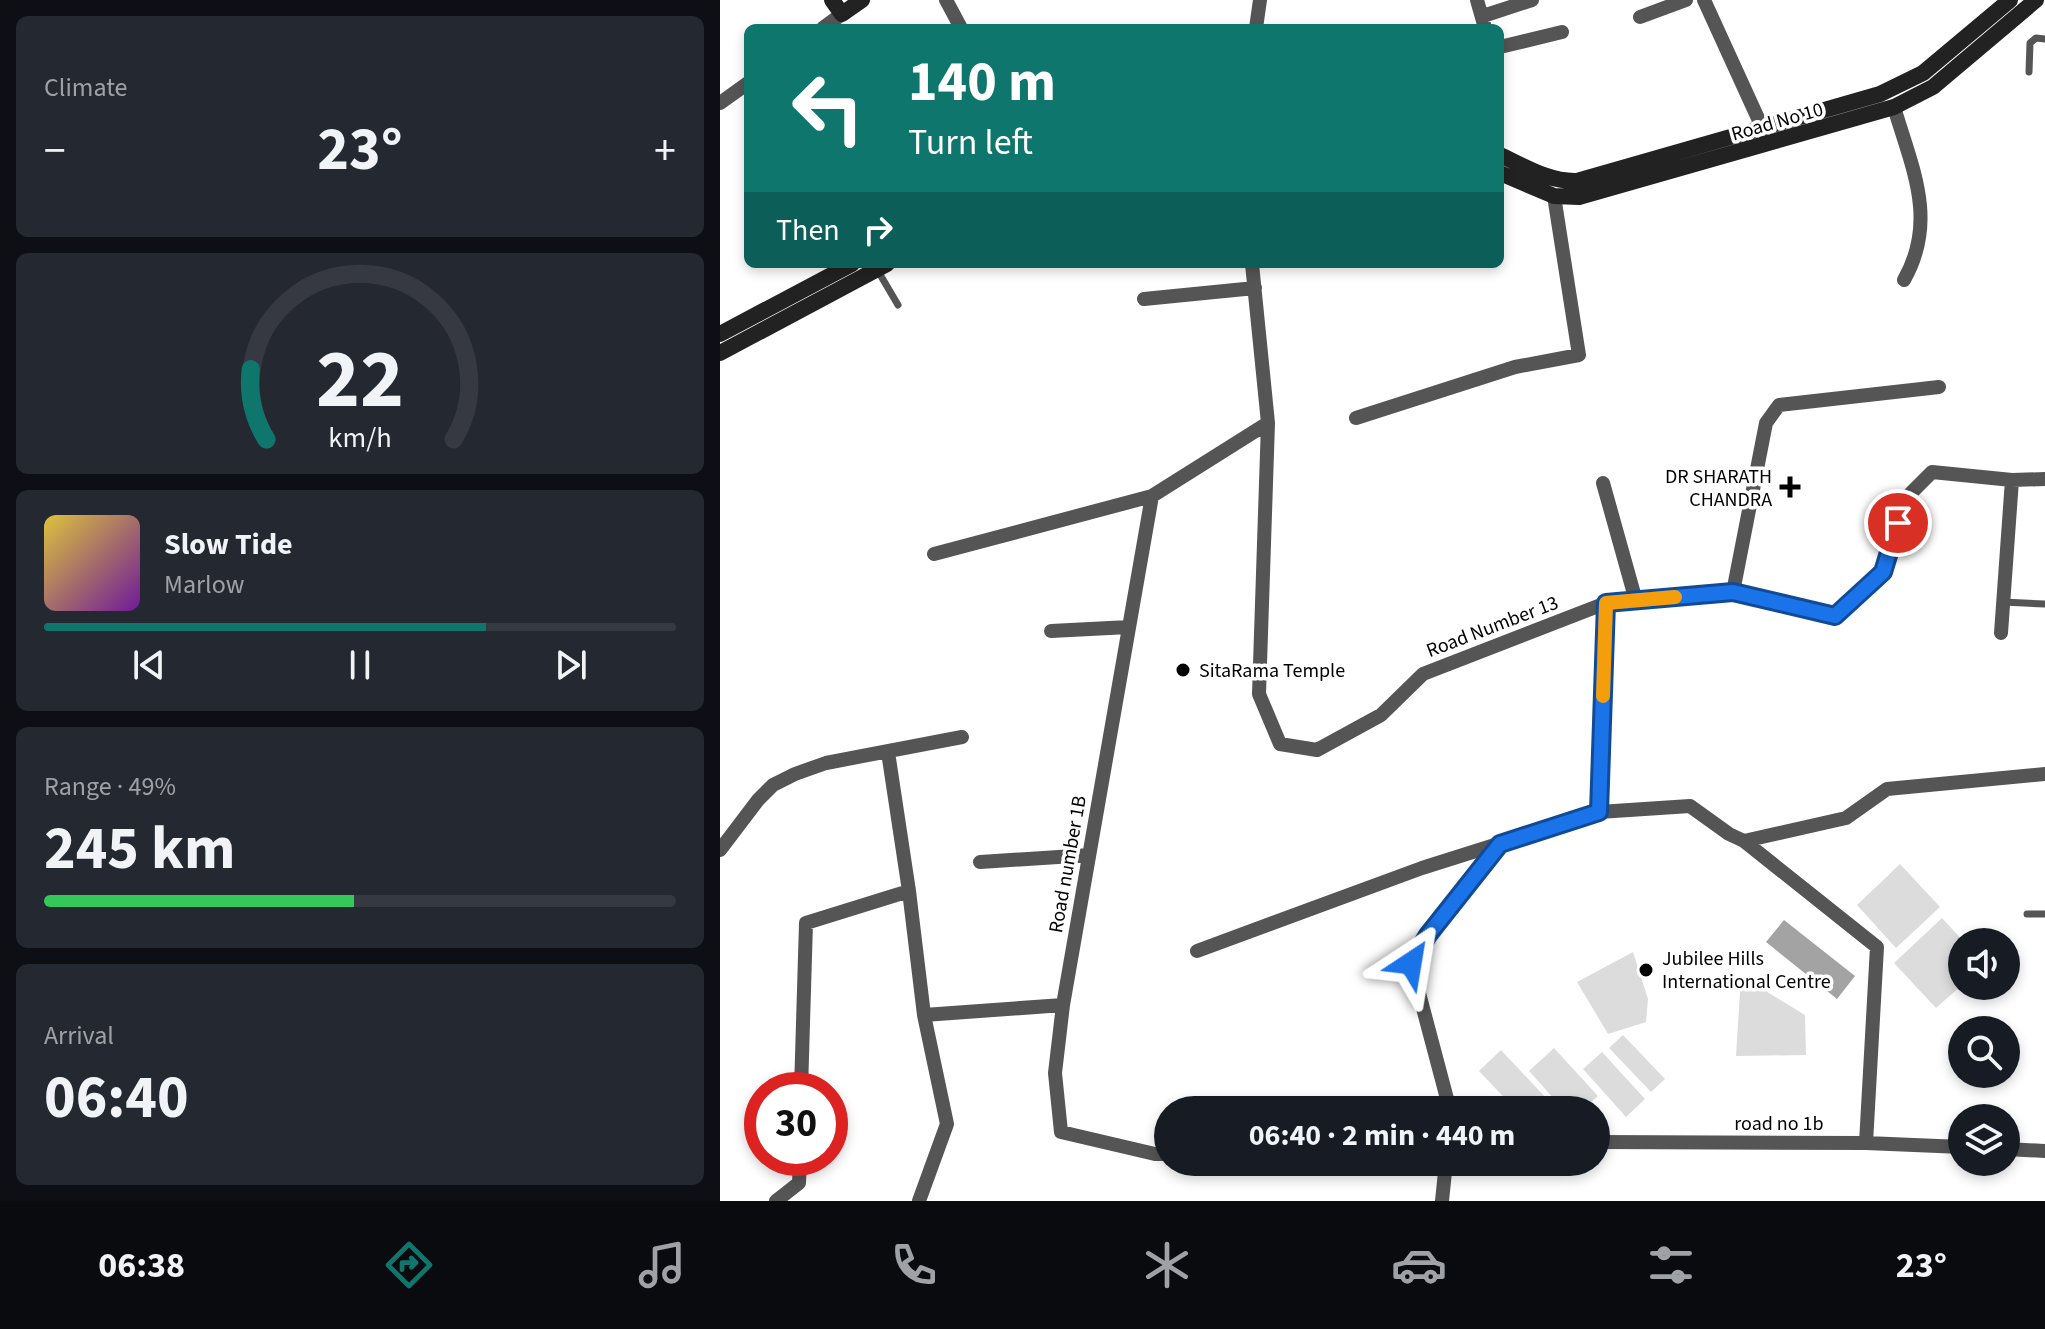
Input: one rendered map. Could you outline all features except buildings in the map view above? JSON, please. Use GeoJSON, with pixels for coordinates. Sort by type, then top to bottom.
{"type":"FeatureCollection","features":[{"type":"Feature","properties":{"kind":"main road"},"geometry":{"type":"LineString","coordinates":[[832,0],[842,14],[862,0]]}},
{"type":"Feature","properties":{"kind":"main road","name":"Road No 10"},"geometry":{"type":"LineString","coordinates":[[1504,175],[1554,196],[1579,197],[1766,136],[1913,80],[2010,0]]}},
{"type":"Feature","properties":{"kind":"main road","name":"Road No 10"},"geometry":{"type":"LineString","coordinates":[[1504,157],[1539,173],[1577,181],[1894,107],[1933,87],[2036,0]]}},
{"type":"Feature","properties":{"kind":"main road"},"geometry":{"type":"LineString","coordinates":[[720,353],[880,268]]}},
{"type":"Feature","properties":{"kind":"main road"},"geometry":{"type":"LineString","coordinates":[[720,334],[830,269]]}},
{"type":"Feature","properties":{"kind":"street"},"geometry":{"type":"LineString","coordinates":[[946,0],[959,24]]}},
{"type":"Feature","properties":{"kind":"street"},"geometry":{"type":"LineString","coordinates":[[1257,24],[1260,0]]}},
{"type":"Feature","properties":{"kind":"street"},"geometry":{"type":"LineString","coordinates":[[1477,0],[1484,22],[1532,0]]}},
{"type":"Feature","properties":{"kind":"street"},"geometry":{"type":"LineString","coordinates":[[1640,17],[1686,0]]}},
{"type":"Feature","properties":{"kind":"street"},"geometry":{"type":"LineString","coordinates":[[1704,0],[1766,136]]}},
{"type":"Feature","properties":{"kind":"street"},"geometry":{"type":"LineString","coordinates":[[828,24],[842,14]]}},
{"type":"Feature","properties":{"kind":"street"},"geometry":{"type":"LineString","coordinates":[[1504,46],[1562,32]]}},
{"type":"Feature","properties":{"kind":"street"},"geometry":{"type":"LineString","coordinates":[[720,103],[744,86]]}},
{"type":"Feature","properties":{"kind":"street"},"geometry":{"type":"LineString","coordinates":[[1894,107],[1922,211],[1919,247],[1904,280]]}},
{"type":"Feature","properties":{"kind":"street"},"geometry":{"type":"LineString","coordinates":[[1356,418],[1515,367],[1579,355],[1554,196]]}},
{"type":"Feature","properties":{"kind":"street","name":"Road Number 13"},"geometry":{"type":"LineString","coordinates":[[1252,268],[1268,423],[1259,694],[1280,744],[1317,750],[1381,715],[1423,674],[1606,603],[1733,592],[1835,616],[1883,572],[1905,499],[1932,472],[2012,480],[2045,479]]}},
{"type":"Feature","properties":{"kind":"street"},"geometry":{"type":"LineString","coordinates":[[1144,299],[1255,288]]}},
{"type":"Feature","properties":{"kind":"street"},"geometry":{"type":"LineString","coordinates":[[1733,592],[1766,423],[1779,405],[1939,387]]}},
{"type":"Feature","properties":{"kind":"street"},"geometry":{"type":"LineString","coordinates":[[934,554],[1152,496],[1268,423]]}},
{"type":"Feature","properties":{"kind":"street"},"geometry":{"type":"LineString","coordinates":[[2001,633],[2012,480]]}},
{"type":"Feature","properties":{"kind":"street"},"geometry":{"type":"LineString","coordinates":[[1603,483],[1636,601]]}},
{"type":"Feature","properties":{"kind":"street","name":"Road number 1B"},"geometry":{"type":"LineString","coordinates":[[1152,496],[1063,1005],[1055,1073],[1061,1132],[1154,1154]]}},
{"type":"Feature","properties":{"kind":"street"},"geometry":{"type":"LineString","coordinates":[[1599,812],[1606,603]]}},
{"type":"Feature","properties":{"kind":"street"},"geometry":{"type":"LineString","coordinates":[[1051,631],[1129,627]]}},
{"type":"Feature","properties":{"kind":"street"},"geometry":{"type":"LineString","coordinates":[[720,850],[773,785],[826,763],[962,737]]}},
{"type":"Feature","properties":{"kind":"street"},"geometry":{"type":"LineString","coordinates":[[888,752],[924,1015],[947,1124],[919,1201]]}},
{"type":"Feature","properties":{"kind":"street"},"geometry":{"type":"LineString","coordinates":[[1744,841],[1846,818],[1887,789],[2045,774]]}},
{"type":"Feature","properties":{"kind":"street"},"geometry":{"type":"LineString","coordinates":[[1197,951],[1422,868],[1599,812],[1690,806],[1744,841],[1877,947],[1866,1143]]}},
{"type":"Feature","properties":{"kind":"street"},"geometry":{"type":"LineString","coordinates":[[1446,1096],[1411,963],[1428,935],[1500,844]]}},
{"type":"Feature","properties":{"kind":"street"},"geometry":{"type":"LineString","coordinates":[[980,862],[1089,855]]}},
{"type":"Feature","properties":{"kind":"street"},"geometry":{"type":"LineString","coordinates":[[802,1072],[806,923],[909,891]]}},
{"type":"Feature","properties":{"kind":"street"},"geometry":{"type":"LineString","coordinates":[[924,1015],[1063,1005]]}},
{"type":"Feature","properties":{"kind":"street","name":"road no 1b"},"geometry":{"type":"LineString","coordinates":[[1610,1142],[1948,1146]]}},
{"type":"Feature","properties":{"kind":"street"},"geometry":{"type":"LineString","coordinates":[[2020,1150],[2045,1151]]}},
{"type":"Feature","properties":{"kind":"street"},"geometry":{"type":"LineString","coordinates":[[776,1201],[799,1183],[799,1176]]}},
{"type":"Feature","properties":{"kind":"street"},"geometry":{"type":"LineString","coordinates":[[1442,1201],[1445,1176]]}},
{"type":"Feature","properties":{"kind":"lane"},"geometry":{"type":"LineString","coordinates":[[2029,72],[2030,43],[2036,38],[2045,39]]}},
{"type":"Feature","properties":{"kind":"lane"},"geometry":{"type":"LineString","coordinates":[[882,268],[898,305]]}},
{"type":"Feature","properties":{"kind":"lane"},"geometry":{"type":"LineString","coordinates":[[2003,602],[2045,604]]}},
{"type":"Feature","properties":{"kind":"lane"},"geometry":{"type":"LineString","coordinates":[[2027,914],[2045,914]]}},
{"type":"Feature","properties":{"kind":"shaded area"},"geometry":{"type":"Polygon","coordinates":[[[1900,864],[1940,907],[1896,948],[1857,905],[1900,864]]]}},
{"type":"Feature","properties":{"kind":"shaded area"},"geometry":{"type":"Polygon","coordinates":[[[1942,918],[1951,928],[1948,928],[1948,997],[1936,1008],[1894,963],[1942,918]]]}},
{"type":"Feature","properties":{"kind":"shaded area"},"geometry":{"type":"Polygon","coordinates":[[[1784,920],[1855,976],[1837,999],[1766,942],[1784,920]]]}},
{"type":"Feature","properties":{"kind":"shaded area"},"geometry":{"type":"Polygon","coordinates":[[[1633,952],[1648,999],[1646,1022],[1608,1034],[1577,982],[1633,952]]]}},
{"type":"Feature","properties":{"kind":"shaded area"},"geometry":{"type":"Polygon","coordinates":[[[1741,976],[1805,1015],[1806,1055],[1736,1056],[1741,976]]]}},
{"type":"Feature","properties":{"kind":"shaded area"},"geometry":{"type":"Polygon","coordinates":[[[1623,1035],[1665,1079],[1651,1092],[1609,1048],[1623,1035]]]}},
{"type":"Feature","properties":{"kind":"shaded area"},"geometry":{"type":"Polygon","coordinates":[[[1554,1048],[1598,1096],[1551,1096],[1529,1071],[1554,1048]]]}},
{"type":"Feature","properties":{"kind":"shaded area"},"geometry":{"type":"Polygon","coordinates":[[[1501,1050],[1544,1096],[1503,1096],[1479,1071],[1501,1050]]]}},
{"type":"Feature","properties":{"kind":"shaded area"},"geometry":{"type":"Polygon","coordinates":[[[1602,1052],[1645,1099],[1626,1117],[1583,1069],[1602,1052]]]}},
{"type":"Feature","properties":{"kind":"slow traffic"},"geometry":{"type":"LineString","coordinates":[[1603,696],[1606,603],[1675,597]]}},
{"type":"Feature","properties":{"kind":"place","name":"DR SHARATH CHANDRA"},"geometry":{"type":"Point","coordinates":[1790,487]}},
{"type":"Feature","properties":{"kind":"place","name":"SitaRama Temple"},"geometry":{"type":"Point","coordinates":[1183,670]}},
{"type":"Feature","properties":{"kind":"place","name":"Jubilee Hills International Centre"},"geometry":{"type":"Point","coordinates":[1646,970]}},
{"type":"Feature","properties":{"kind":"route"},"geometry":{"type":"LineString","coordinates":[[1411,963],[1428,935],[1500,844],[1599,812],[1606,603],[1733,592],[1835,616],[1883,572],[1898,523]]}}]}
